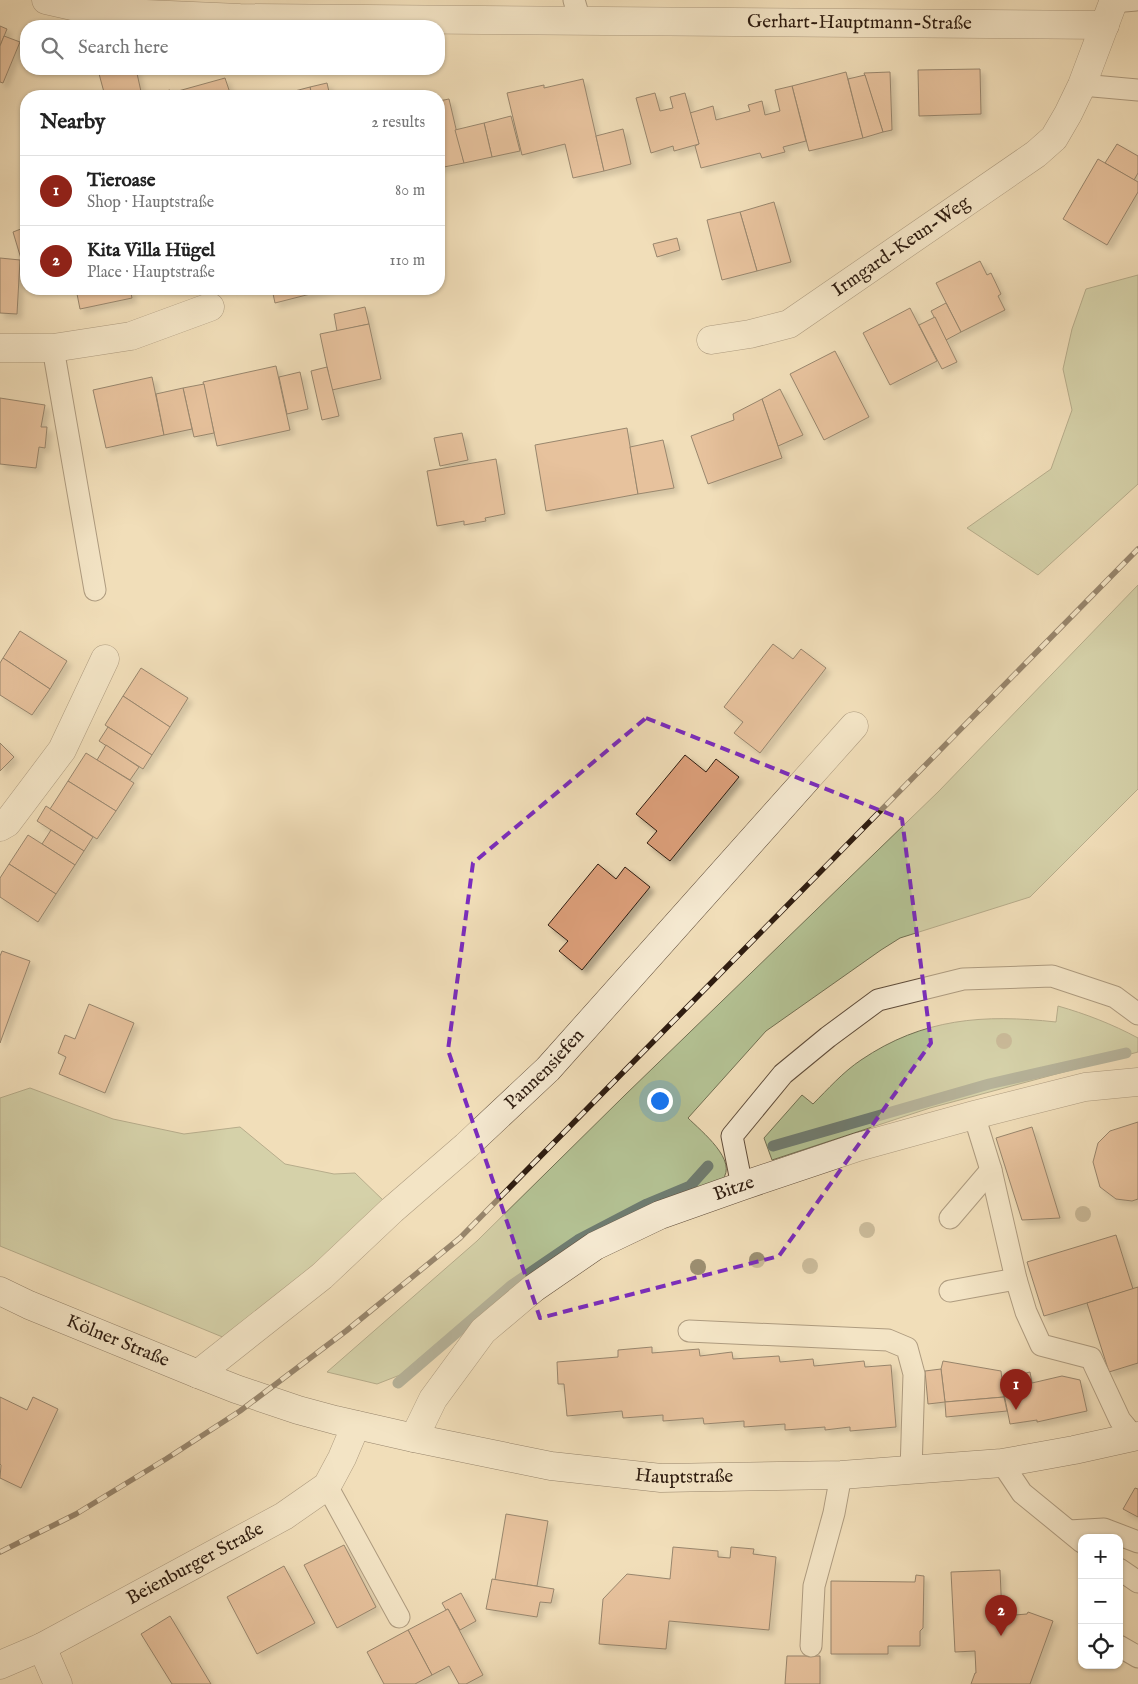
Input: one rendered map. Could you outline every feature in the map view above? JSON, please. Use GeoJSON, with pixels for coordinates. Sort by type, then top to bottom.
{"type":"FeatureCollection","features":[{"type":"Feature","properties":{"kind":"street","name":"Gerhart-Hauptmann-Straße"},"geometry":{"type":"LineString","coordinates":[[46,0],[99,12],[240,18],[577,10],[1117,7],[1068,114]]}},
{"type":"Feature","properties":{"kind":"street","name":"Irmgard-Keun-Weg"},"geometry":{"type":"LineString","coordinates":[[711,340],[750,334],[789,324],[1036,154],[1054,138],[1068,114]]}},
{"type":"Feature","properties":{"kind":"street"},"geometry":{"type":"LineString","coordinates":[[0,348],[52,348],[131,336],[210,307]]}},
{"type":"Feature","properties":{"kind":"street"},"geometry":{"type":"LineString","coordinates":[[0,827],[7,823],[62,750],[105,659]]}},
{"type":"Feature","properties":{"kind":"street","name":"Pannensiefen"},"geometry":{"type":"LineString","coordinates":[[198,1374],[322,1276],[548,1069],[854,726]]}},
{"type":"Feature","properties":{"kind":"street","name":"Bitze"},"geometry":{"type":"LineString","coordinates":[[414,1438],[433,1398],[482,1331],[534,1288],[595,1246],[660,1216],[858,1147],[1086,1087],[1138,1082]]}},
{"type":"Feature","properties":{"kind":"street","name":"Kölner Straße"},"geometry":{"type":"LineString","coordinates":[[0,1291],[37,1308],[236,1389]]}},
{"type":"Feature","properties":{"kind":"street","name":"Hauptstraße"},"geometry":{"type":"LineString","coordinates":[[236,1389],[298,1410],[414,1438],[552,1466],[661,1478],[841,1475],[1002,1463],[1136,1436]]}},
{"type":"Feature","properties":{"kind":"street","name":"Beienburger Straße"},"geometry":{"type":"LineString","coordinates":[[0,1665],[42,1647],[284,1516],[327,1486],[342,1458],[356,1425]]}},
{"type":"Feature","properties":{"kind":"street"},"geometry":{"type":"LineString","coordinates":[[42,1647],[58,1684]]}},
{"type":"Feature","properties":{"kind":"lane"},"geometry":{"type":"LineString","coordinates":[[1082,85],[1138,90]]}},
{"type":"Feature","properties":{"kind":"lane"},"geometry":{"type":"LineString","coordinates":[[52,348],[96,590]]}},
{"type":"Feature","properties":{"kind":"lane"},"geometry":{"type":"LineString","coordinates":[[742,1186],[732,1136],[783,1074],[828,1037],[878,1000],[963,980],[1052,976],[1115,997],[1138,1014]]}},
{"type":"Feature","properties":{"kind":"lane"},"geometry":{"type":"LineString","coordinates":[[974,1115],[991,1170],[1016,1279],[1026,1312],[1041,1345],[1091,1358],[1120,1420],[1136,1436]]}},
{"type":"Feature","properties":{"kind":"lane"},"geometry":{"type":"LineString","coordinates":[[950,1218],[991,1170]]}},
{"type":"Feature","properties":{"kind":"lane"},"geometry":{"type":"LineString","coordinates":[[950,1291],[1016,1279]]}},
{"type":"Feature","properties":{"kind":"lane"},"geometry":{"type":"LineString","coordinates":[[689,1331],[888,1340],[908,1348],[914,1374],[911,1471]]}},
{"type":"Feature","properties":{"kind":"lane"},"geometry":{"type":"LineString","coordinates":[[1002,1463],[1022,1493],[1075,1536],[1104,1529],[1138,1542]]}},
{"type":"Feature","properties":{"kind":"lane"},"geometry":{"type":"LineString","coordinates":[[811,1646],[814,1586],[834,1512],[841,1475]]}},
{"type":"Feature","properties":{"kind":"lane"},"geometry":{"type":"LineString","coordinates":[[327,1486],[400,1617]]}},
{"type":"Feature","properties":{"kind":"lane"},"geometry":{"type":"LineString","coordinates":[[1123,1573],[1138,1582]]}},
{"type":"Feature","properties":{"kind":"lane"},"geometry":{"type":"LineString","coordinates":[[1123,1648],[1138,1657]]}},
{"type":"Feature","properties":{"kind":"highlighted area"},"geometry":{"type":"Polygon","coordinates":[[[646,718],[902,819],[931,1043],[779,1256],[540,1318],[448,1050],[473,863],[646,718]]]}},
{"type":"Feature","properties":{"kind":"green space"},"geometry":{"type":"Polygon","coordinates":[[[1138,275],[1138,484],[1038,575],[967,528],[1051,469],[1072,410],[1063,369],[1072,329],[1086,289],[1138,275]]]}},
{"type":"Feature","properties":{"kind":"green space"},"geometry":{"type":"Polygon","coordinates":[[[1138,585],[1138,789],[1030,897],[900,938],[766,1031],[688,1118],[709,1138],[722,1155],[726,1164],[726,1172],[722,1180],[672,1196],[632,1212],[604,1226],[513,1286],[440,1351],[434,1346],[400,1375],[377,1384],[327,1372],[477,1241],[939,791],[1138,585]]]}},
{"type":"Feature","properties":{"kind":"green space"},"geometry":{"type":"Polygon","coordinates":[[[1058,1006],[1099,1020],[1138,1038],[1138,1052],[930,1108],[772,1160],[764,1138],[802,1095],[813,1104],[848,1070],[884,1046],[931,1027],[955,1022],[979,1019],[1004,1019],[1056,1022],[1058,1006]]]}},
{"type":"Feature","properties":{"kind":"green space"},"geometry":{"type":"Polygon","coordinates":[[[30,1088],[113,1119],[184,1134],[240,1127],[285,1164],[334,1174],[355,1173],[386,1203],[318,1269],[225,1338],[0,1246],[0,1098],[30,1088]]]}},
{"type":"Feature","properties":{"kind":"building"},"geometry":{"type":"Polygon","coordinates":[[[0,26],[7,29],[0,46],[0,26]]]}},
{"type":"Feature","properties":{"kind":"building"},"geometry":{"type":"Polygon","coordinates":[[[4,36],[20,42],[3,83],[0,82],[0,46],[4,36]]]}},
{"type":"Feature","properties":{"kind":"building"},"geometry":{"type":"Polygon","coordinates":[[[980,69],[981,114],[919,116],[918,70],[980,69]]]}},
{"type":"Feature","properties":{"kind":"building"},"geometry":{"type":"Polygon","coordinates":[[[846,72],[863,138],[809,151],[792,86],[846,72]]]}},
{"type":"Feature","properties":{"kind":"building"},"geometry":{"type":"Polygon","coordinates":[[[890,72],[892,130],[883,132],[864,73],[890,72]]]}},
{"type":"Feature","properties":{"kind":"building"},"geometry":{"type":"Polygon","coordinates":[[[99,75],[137,75],[141,90],[103,90],[99,75]]]}},
{"type":"Feature","properties":{"kind":"building"},"geometry":{"type":"Polygon","coordinates":[[[865,75],[883,132],[863,138],[848,79],[865,75]]]}},
{"type":"Feature","properties":{"kind":"building"},"geometry":{"type":"Polygon","coordinates":[[[225,78],[229,90],[182,90],[225,78]]]}},
{"type":"Feature","properties":{"kind":"building"},"geometry":{"type":"Polygon","coordinates":[[[583,79],[604,171],[573,178],[565,144],[522,155],[507,93],[544,85],[544,88],[583,79]]]}},
{"type":"Feature","properties":{"kind":"building"},"geometry":{"type":"Polygon","coordinates":[[[327,83],[329,90],[311,90],[310,87],[327,83]]]}},
{"type":"Feature","properties":{"kind":"building"},"geometry":{"type":"Polygon","coordinates":[[[792,86],[806,141],[783,147],[785,152],[762,158],[760,153],[701,168],[695,146],[699,144],[690,113],[713,106],[716,120],[750,111],[748,105],[762,101],[765,115],[780,111],[775,90],[792,86]]]}},
{"type":"Feature","properties":{"kind":"building"},"geometry":{"type":"Polygon","coordinates":[[[310,87],[311,90],[299,90],[310,87]]]}},
{"type":"Feature","properties":{"kind":"building"},"geometry":{"type":"Polygon","coordinates":[[[655,93],[660,111],[673,108],[670,97],[685,93],[699,144],[674,151],[673,146],[651,153],[636,98],[655,93]]]}},
{"type":"Feature","properties":{"kind":"building"},"geometry":{"type":"Polygon","coordinates":[[[449,99],[464,163],[445,167],[445,100],[449,99]]]}},
{"type":"Feature","properties":{"kind":"building"},"geometry":{"type":"Polygon","coordinates":[[[511,116],[520,151],[492,157],[484,123],[511,116]]]}},
{"type":"Feature","properties":{"kind":"building"},"geometry":{"type":"Polygon","coordinates":[[[484,123],[492,157],[464,163],[455,130],[484,123]]]}},
{"type":"Feature","properties":{"kind":"building"},"geometry":{"type":"Polygon","coordinates":[[[623,129],[631,164],[604,171],[596,136],[623,129]]]}},
{"type":"Feature","properties":{"kind":"building"},"geometry":{"type":"Polygon","coordinates":[[[1117,144],[1138,156],[1138,173],[1134,180],[1105,163],[1117,144]]]}},
{"type":"Feature","properties":{"kind":"building"},"geometry":{"type":"Polygon","coordinates":[[[1098,159],[1138,182],[1138,192],[1107,245],[1063,219],[1098,159]]]}},
{"type":"Feature","properties":{"kind":"building"},"geometry":{"type":"Polygon","coordinates":[[[774,202],[791,262],[757,271],[740,212],[774,202]]]}},
{"type":"Feature","properties":{"kind":"building"},"geometry":{"type":"Polygon","coordinates":[[[740,212],[757,271],[722,280],[707,220],[740,212]]]}},
{"type":"Feature","properties":{"kind":"building"},"geometry":{"type":"Polygon","coordinates":[[[20,229],[20,255],[13,232],[20,229]]]}},
{"type":"Feature","properties":{"kind":"building"},"geometry":{"type":"Polygon","coordinates":[[[677,238],[680,250],[657,257],[653,244],[677,238]]]}},
{"type":"Feature","properties":{"kind":"building"},"geometry":{"type":"Polygon","coordinates":[[[0,258],[20,260],[17,314],[0,313],[0,258]]]}},
{"type":"Feature","properties":{"kind":"building"},"geometry":{"type":"Polygon","coordinates":[[[980,261],[987,275],[991,273],[1001,294],[998,296],[1005,310],[961,332],[936,283],[980,261]]]}},
{"type":"Feature","properties":{"kind":"building"},"geometry":{"type":"Polygon","coordinates":[[[77,295],[131,295],[132,298],[80,309],[77,295]]]}},
{"type":"Feature","properties":{"kind":"building"},"geometry":{"type":"Polygon","coordinates":[[[273,295],[306,295],[275,303],[273,295]]]}},
{"type":"Feature","properties":{"kind":"building"},"geometry":{"type":"Polygon","coordinates":[[[946,303],[961,332],[946,340],[931,311],[946,303]]]}},
{"type":"Feature","properties":{"kind":"building"},"geometry":{"type":"Polygon","coordinates":[[[365,307],[369,324],[337,331],[334,314],[365,307]]]}},
{"type":"Feature","properties":{"kind":"building"},"geometry":{"type":"Polygon","coordinates":[[[910,308],[937,361],[890,385],[863,333],[910,308]]]}},
{"type":"Feature","properties":{"kind":"building"},"geometry":{"type":"Polygon","coordinates":[[[935,317],[957,362],[942,369],[919,325],[935,317]]]}},
{"type":"Feature","properties":{"kind":"building"},"geometry":{"type":"Polygon","coordinates":[[[369,324],[381,379],[332,390],[320,334],[369,324]]]}},
{"type":"Feature","properties":{"kind":"building"},"geometry":{"type":"Polygon","coordinates":[[[835,351],[869,417],[824,440],[790,374],[835,351]]]}},
{"type":"Feature","properties":{"kind":"building"},"geometry":{"type":"Polygon","coordinates":[[[276,366],[290,430],[217,446],[203,382],[276,366]]]}},
{"type":"Feature","properties":{"kind":"building"},"geometry":{"type":"Polygon","coordinates":[[[327,367],[339,416],[322,420],[311,371],[327,367]]]}},
{"type":"Feature","properties":{"kind":"building"},"geometry":{"type":"Polygon","coordinates":[[[300,372],[308,409],[287,414],[279,377],[300,372]]]}},
{"type":"Feature","properties":{"kind":"building"},"geometry":{"type":"Polygon","coordinates":[[[152,377],[164,435],[106,448],[93,390],[152,377]]]}},
{"type":"Feature","properties":{"kind":"building"},"geometry":{"type":"Polygon","coordinates":[[[204,384],[214,433],[194,437],[183,388],[204,384]]]}},
{"type":"Feature","properties":{"kind":"building"},"geometry":{"type":"Polygon","coordinates":[[[183,388],[192,429],[164,435],[156,394],[183,388]]]}},
{"type":"Feature","properties":{"kind":"building"},"geometry":{"type":"Polygon","coordinates":[[[780,389],[803,435],[778,446],[762,399],[780,389]]]}},
{"type":"Feature","properties":{"kind":"building"},"geometry":{"type":"Polygon","coordinates":[[[0,398],[45,405],[41,427],[47,427],[45,448],[39,447],[36,468],[0,464],[0,398]]]}},
{"type":"Feature","properties":{"kind":"building"},"geometry":{"type":"Polygon","coordinates":[[[762,399],[782,458],[708,484],[691,436],[734,420],[733,414],[762,399]]]}},
{"type":"Feature","properties":{"kind":"building"},"geometry":{"type":"Polygon","coordinates":[[[627,428],[638,494],[546,511],[535,445],[627,428]]]}},
{"type":"Feature","properties":{"kind":"building"},"geometry":{"type":"Polygon","coordinates":[[[462,433],[468,460],[440,466],[434,438],[462,433]]]}},
{"type":"Feature","properties":{"kind":"building"},"geometry":{"type":"Polygon","coordinates":[[[663,440],[674,488],[638,494],[630,447],[663,440]]]}},
{"type":"Feature","properties":{"kind":"building"},"geometry":{"type":"Polygon","coordinates":[[[496,459],[505,514],[485,518],[486,521],[464,525],[464,521],[437,526],[427,471],[496,459]]]}},
{"type":"Feature","properties":{"kind":"building"},"geometry":{"type":"Polygon","coordinates":[[[20,631],[67,661],[50,689],[3,658],[20,631]]]}},
{"type":"Feature","properties":{"kind":"building"},"geometry":{"type":"Polygon","coordinates":[[[773,644],[793,659],[801,649],[826,668],[760,753],[734,733],[743,722],[724,707],[773,644]]]}},
{"type":"Feature","properties":{"kind":"building"},"geometry":{"type":"Polygon","coordinates":[[[3,658],[50,689],[32,715],[0,695],[0,663],[3,658]]]}},
{"type":"Feature","properties":{"kind":"building"},"geometry":{"type":"Polygon","coordinates":[[[141,668],[188,698],[170,727],[123,696],[141,668]]]}},
{"type":"Feature","properties":{"kind":"building"},"geometry":{"type":"Polygon","coordinates":[[[123,696],[170,727],[152,755],[105,725],[123,696]]]}},
{"type":"Feature","properties":{"kind":"building"},"geometry":{"type":"Polygon","coordinates":[[[108,727],[152,755],[143,769],[99,741],[108,727]]]}},
{"type":"Feature","properties":{"kind":"building"},"geometry":{"type":"Polygon","coordinates":[[[0,743],[14,757],[0,771],[0,743]]]}},
{"type":"Feature","properties":{"kind":"building"},"geometry":{"type":"Polygon","coordinates":[[[106,745],[139,767],[130,780],[97,760],[106,745]]]}},
{"type":"Feature","properties":{"kind":"building"},"geometry":{"type":"Polygon","coordinates":[[[86,753],[134,783],[116,811],[68,781],[86,753]]]}},
{"type":"Feature","properties":{"kind":"building"},"geometry":{"type":"Polygon","coordinates":[[[685,755],[706,772],[716,759],[739,777],[670,861],[647,843],[657,831],[636,814],[685,755]]]}},
{"type":"Feature","properties":{"kind":"building"},"geometry":{"type":"Polygon","coordinates":[[[68,781],[116,811],[97,839],[50,809],[68,781]]]}},
{"type":"Feature","properties":{"kind":"building"},"geometry":{"type":"Polygon","coordinates":[[[46,806],[93,837],[84,851],[37,821],[46,806]]]}},
{"type":"Feature","properties":{"kind":"building"},"geometry":{"type":"Polygon","coordinates":[[[51,830],[84,851],[75,865],[42,844],[51,830]]]}},
{"type":"Feature","properties":{"kind":"building"},"geometry":{"type":"Polygon","coordinates":[[[28,835],[75,865],[56,894],[9,864],[28,835]]]}},
{"type":"Feature","properties":{"kind":"building"},"geometry":{"type":"Polygon","coordinates":[[[9,864],[56,894],[38,922],[0,897],[0,878],[9,864]]]}},
{"type":"Feature","properties":{"kind":"building"},"geometry":{"type":"Polygon","coordinates":[[[598,864],[616,879],[625,867],[650,887],[582,970],[559,951],[568,941],[548,925],[598,864]]]}},
{"type":"Feature","properties":{"kind":"building"},"geometry":{"type":"Polygon","coordinates":[[[2,951],[30,961],[0,1043],[0,956],[2,951]]]}},
{"type":"Feature","properties":{"kind":"building"},"geometry":{"type":"Polygon","coordinates":[[[89,1004],[134,1023],[105,1093],[59,1074],[66,1057],[58,1053],[65,1035],[75,1039],[89,1004]]]}},
{"type":"Feature","properties":{"kind":"building"},"geometry":{"type":"Polygon","coordinates":[[[1138,1122],[1138,1199],[1132,1201],[1116,1199],[1100,1187],[1093,1162],[1098,1143],[1110,1131],[1138,1122]]]}},
{"type":"Feature","properties":{"kind":"building"},"geometry":{"type":"Polygon","coordinates":[[[1032,1127],[1060,1218],[1022,1220],[996,1138],[1032,1127]]]}},
{"type":"Feature","properties":{"kind":"building"},"geometry":{"type":"Polygon","coordinates":[[[1116,1235],[1133,1289],[1044,1316],[1027,1262],[1116,1235]]]}},
{"type":"Feature","properties":{"kind":"building"},"geometry":{"type":"Polygon","coordinates":[[[1138,1287],[1138,1363],[1109,1372],[1087,1303],[1138,1287]]]}},
{"type":"Feature","properties":{"kind":"building"},"geometry":{"type":"Polygon","coordinates":[[[652,1347],[652,1353],[699,1349],[700,1356],[732,1352],[733,1359],[779,1356],[780,1362],[813,1359],[814,1366],[864,1361],[865,1367],[891,1365],[896,1427],[850,1431],[850,1427],[825,1430],[825,1427],[785,1430],[785,1424],[744,1427],[744,1421],[704,1424],[703,1418],[663,1421],[663,1415],[623,1418],[622,1411],[567,1416],[564,1384],[558,1384],[557,1362],[618,1357],[618,1350],[652,1347]]]}},
{"type":"Feature","properties":{"kind":"building"},"geometry":{"type":"Polygon","coordinates":[[[943,1361],[1001,1371],[1004,1397],[945,1402],[941,1369],[943,1361]]]}},
{"type":"Feature","properties":{"kind":"building"},"geometry":{"type":"Polygon","coordinates":[[[941,1369],[945,1402],[928,1404],[925,1371],[941,1369]]]}},
{"type":"Feature","properties":{"kind":"building"},"geometry":{"type":"Polygon","coordinates":[[[1030,1372],[1032,1383],[1062,1376],[1080,1380],[1087,1411],[1037,1422],[1037,1420],[1010,1424],[1001,1379],[1030,1372]]]}},
{"type":"Feature","properties":{"kind":"building"},"geometry":{"type":"Polygon","coordinates":[[[0,1397],[27,1410],[33,1397],[58,1409],[21,1488],[0,1478],[0,1397]]]}},
{"type":"Feature","properties":{"kind":"building"},"geometry":{"type":"Polygon","coordinates":[[[1004,1397],[1007,1411],[946,1417],[945,1402],[1004,1397]]]}},
{"type":"Feature","properties":{"kind":"building"},"geometry":{"type":"Polygon","coordinates":[[[1135,1488],[1138,1489],[1138,1517],[1123,1509],[1135,1488]]]}},
{"type":"Feature","properties":{"kind":"building"},"geometry":{"type":"Polygon","coordinates":[[[506,1514],[548,1521],[537,1586],[495,1580],[506,1514]]]}},
{"type":"Feature","properties":{"kind":"building"},"geometry":{"type":"Polygon","coordinates":[[[344,1545],[376,1607],[337,1628],[304,1565],[344,1545]]]}},
{"type":"Feature","properties":{"kind":"building"},"geometry":{"type":"Polygon","coordinates":[[[673,1547],[718,1551],[718,1557],[730,1558],[731,1547],[754,1549],[753,1554],[776,1557],[769,1630],[669,1621],[666,1649],[599,1644],[603,1599],[627,1574],[670,1579],[673,1547]]]}},
{"type":"Feature","properties":{"kind":"building"},"geometry":{"type":"Polygon","coordinates":[[[284,1566],[315,1623],[257,1654],[227,1597],[284,1566]]]}},
{"type":"Feature","properties":{"kind":"building"},"geometry":{"type":"Polygon","coordinates":[[[1000,1570],[1002,1616],[1027,1614],[1028,1612],[1053,1621],[1030,1684],[971,1684],[976,1673],[975,1651],[955,1652],[951,1572],[1000,1570]]]}},
{"type":"Feature","properties":{"kind":"building"},"geometry":{"type":"Polygon","coordinates":[[[916,1575],[924,1576],[923,1628],[920,1631],[920,1646],[888,1646],[888,1654],[831,1654],[831,1581],[915,1582],[916,1575]]]}},
{"type":"Feature","properties":{"kind":"building"},"geometry":{"type":"Polygon","coordinates":[[[492,1579],[554,1589],[551,1603],[540,1602],[537,1617],[486,1609],[492,1579]]]}},
{"type":"Feature","properties":{"kind":"building"},"geometry":{"type":"Polygon","coordinates":[[[461,1593],[476,1621],[460,1630],[448,1609],[446,1610],[442,1603],[461,1593]]]}},
{"type":"Feature","properties":{"kind":"building"},"geometry":{"type":"Polygon","coordinates":[[[448,1609],[483,1675],[466,1684],[459,1684],[449,1666],[432,1675],[408,1630],[448,1609]]]}},
{"type":"Feature","properties":{"kind":"building"},"geometry":{"type":"Polygon","coordinates":[[[170,1616],[211,1684],[172,1684],[141,1634],[170,1616]]]}},
{"type":"Feature","properties":{"kind":"building"},"geometry":{"type":"Polygon","coordinates":[[[408,1630],[432,1675],[415,1684],[384,1684],[367,1652],[408,1630]]]}},
{"type":"Feature","properties":{"kind":"building"},"geometry":{"type":"Polygon","coordinates":[[[787,1656],[820,1656],[820,1684],[785,1684],[787,1656]]]}},
{"type":"Feature","properties":{"kind":"waterway"},"geometry":{"type":"LineString","coordinates":[[773,1146],[989,1084],[1126,1053]]}},
{"type":"Feature","properties":{"kind":"waterway"},"geometry":{"type":"LineString","coordinates":[[398,1383],[512,1285],[578,1240],[647,1204],[690,1186],[708,1166]]}},
{"type":"Feature","properties":{"kind":"railway"},"geometry":{"type":"LineString","coordinates":[[0,1552],[76,1514],[240,1411],[346,1331],[460,1238],[1138,549]]}},
{"type":"Feature","properties":{"kind":"place","name":"Tieroase"},"geometry":{"type":"Point","coordinates":[1016,1410]}},
{"type":"Feature","properties":{"kind":"place","name":"Kita Villa Hügel"},"geometry":{"type":"Point","coordinates":[1001,1636]}}]}
